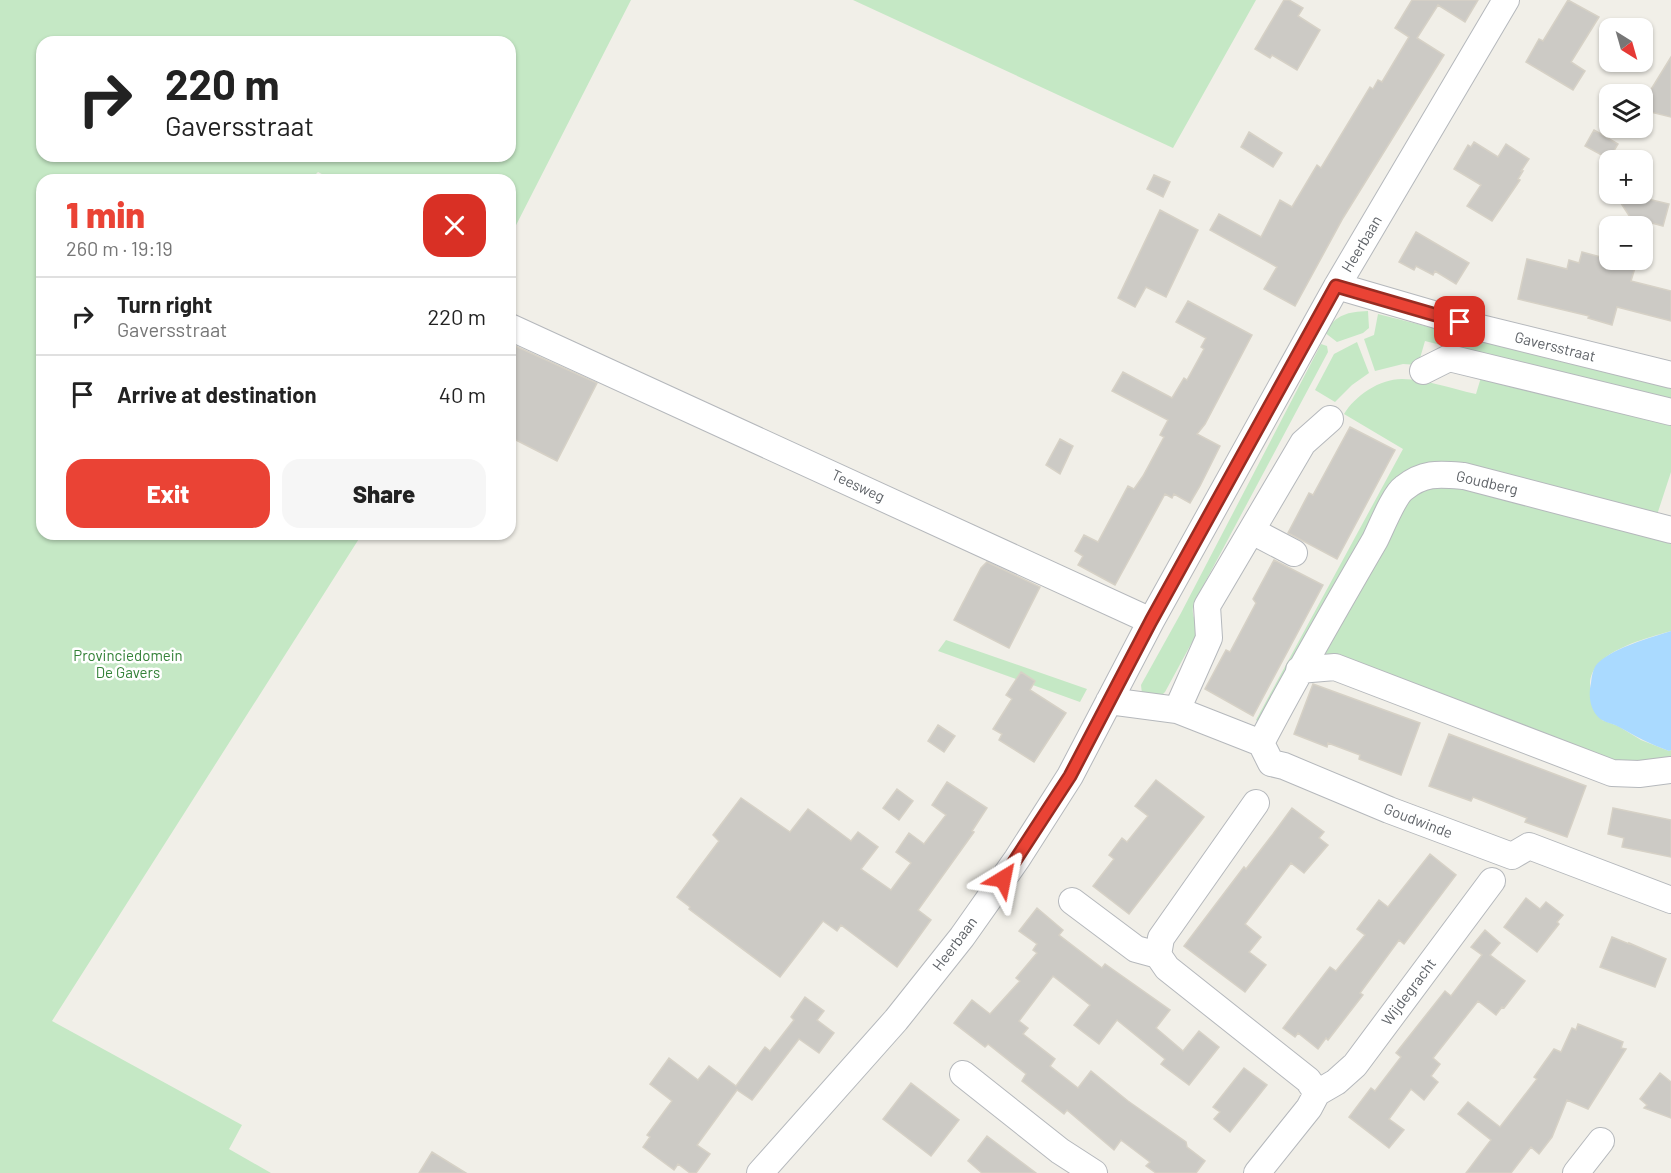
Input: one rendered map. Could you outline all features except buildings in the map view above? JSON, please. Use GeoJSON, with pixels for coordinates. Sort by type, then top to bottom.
{"type":"FeatureCollection","features":[{"type":"Feature","properties":{"kind":"street","name":"Heerbaan"},"geometry":{"type":"LineString","coordinates":[[760,1173],[896,1020],[962,937],[1017,859],[1070,776],[1151,621],[1336,286],[1506,0]]}},
{"type":"Feature","properties":{"kind":"street","name":"Gaversstraat"},"geometry":{"type":"LineString","coordinates":[[1336,286],[1481,328],[1671,375]]}},
{"type":"Feature","properties":{"kind":"street","name":"Teesweg"},"geometry":{"type":"LineString","coordinates":[[516,330],[1151,621]]}},
{"type":"Feature","properties":{"kind":"street"},"geometry":{"type":"LineString","coordinates":[[1423,371],[1449,358],[1671,412]]}},
{"type":"Feature","properties":{"kind":"street"},"geometry":{"type":"LineString","coordinates":[[1176,710],[1209,638],[1207,606],[1304,443],[1330,419]]}},
{"type":"Feature","properties":{"kind":"street","name":"Goudberg"},"geometry":{"type":"LineString","coordinates":[[1261,743],[1299,670],[1401,490],[1417,479],[1435,474],[1464,476],[1671,530]]}},
{"type":"Feature","properties":{"kind":"street"},"geometry":{"type":"LineString","coordinates":[[1252,531],[1294,553]]}},
{"type":"Feature","properties":{"kind":"street"},"geometry":{"type":"LineString","coordinates":[[1299,670],[1335,667],[1612,773],[1639,774],[1671,770]]}},
{"type":"Feature","properties":{"kind":"street"},"geometry":{"type":"LineString","coordinates":[[1109,701],[1176,710],[1261,743]]}},
{"type":"Feature","properties":{"kind":"street","name":"Goudwinde"},"geometry":{"type":"LineString","coordinates":[[1261,743],[1271,763],[1284,766],[1389,810],[1512,856],[1529,846],[1671,901]]}},
{"type":"Feature","properties":{"kind":"street"},"geometry":{"type":"LineString","coordinates":[[1158,955],[1161,938],[1256,803]]}},
{"type":"Feature","properties":{"kind":"street","name":"Wijdegracht"},"geometry":{"type":"LineString","coordinates":[[1269,1169],[1317,1093],[1336,1082],[1355,1065],[1492,881]]}},
{"type":"Feature","properties":{"kind":"street"},"geometry":{"type":"LineString","coordinates":[[1072,901],[1136,949],[1158,955],[1167,968],[1308,1080],[1317,1093]]}},
{"type":"Feature","properties":{"kind":"street"},"geometry":{"type":"LineString","coordinates":[[963,1074],[1060,1151],[1094,1173]]}},
{"type":"Feature","properties":{"kind":"street"},"geometry":{"type":"LineString","coordinates":[[1576,1173],[1600,1142]]}},
{"type":"Feature","properties":{"kind":"green space","name":"Provinciedomein De Gavers"},"geometry":{"type":"Polygon","coordinates":[[[0,0],[631,0],[516,225],[516,174],[322,174],[318,172],[316,174],[36,174],[36,540],[358,540],[52,1021],[242,1125],[229,1149],[271,1173],[0,1173],[0,0]]]}},
{"type":"Feature","properties":{"kind":"green space"},"geometry":{"type":"Polygon","coordinates":[[[853,0],[1256,0],[1173,148],[853,0]]]}},
{"type":"Feature","properties":{"kind":"green space"},"geometry":{"type":"Polygon","coordinates":[[[1368,311],[1369,328],[1363,333],[1337,342],[1324,332],[1343,315],[1368,311]]]}},
{"type":"Feature","properties":{"kind":"green space"},"geometry":{"type":"Polygon","coordinates":[[[1378,314],[1671,388],[1671,403],[1425,341],[1418,365],[1403,364],[1375,371],[1364,339],[1374,335],[1378,314]]]}},
{"type":"Feature","properties":{"kind":"green space"},"geometry":{"type":"Polygon","coordinates":[[[1357,342],[1369,373],[1352,385],[1335,402],[1315,390],[1334,354],[1357,342]]]}},
{"type":"Feature","properties":{"kind":"green space"},"geometry":{"type":"Polygon","coordinates":[[[1321,344],[1327,346],[1328,352],[1194,603],[1197,633],[1165,692],[1161,696],[1142,694],[1141,685],[1321,344]]]}},
{"type":"Feature","properties":{"kind":"green space"},"geometry":{"type":"Polygon","coordinates":[[[1482,374],[1671,424],[1671,472],[1656,518],[1416,471],[1261,724],[1256,720],[1403,449],[1344,414],[1361,395],[1385,382],[1402,379],[1420,381],[1476,394],[1482,374]]]}},
{"type":"Feature","properties":{"kind":"green space"},"geometry":{"type":"Polygon","coordinates":[[[1432,480],[1671,536],[1671,631],[1621,648],[1609,655],[1599,663],[1593,673],[1590,688],[1602,720],[1618,726],[1641,740],[1671,750],[1671,765],[1630,766],[1315,659],[1402,503],[1432,480]]]}},
{"type":"Feature","properties":{"kind":"green space"},"geometry":{"type":"Polygon","coordinates":[[[946,640],[1087,689],[1080,702],[938,651],[946,640]]]}},
{"type":"Feature","properties":{"kind":"water"},"geometry":{"type":"Polygon","coordinates":[[[1671,631],[1671,750],[1669,751],[1602,720],[1592,708],[1590,693],[1594,669],[1606,657],[1634,643],[1671,631]]]}},
{"type":"Feature","properties":{"kind":"route"},"geometry":{"type":"LineString","coordinates":[[1003,879],[1070,776],[1151,621],[1336,286],[1460,322]]}}]}
